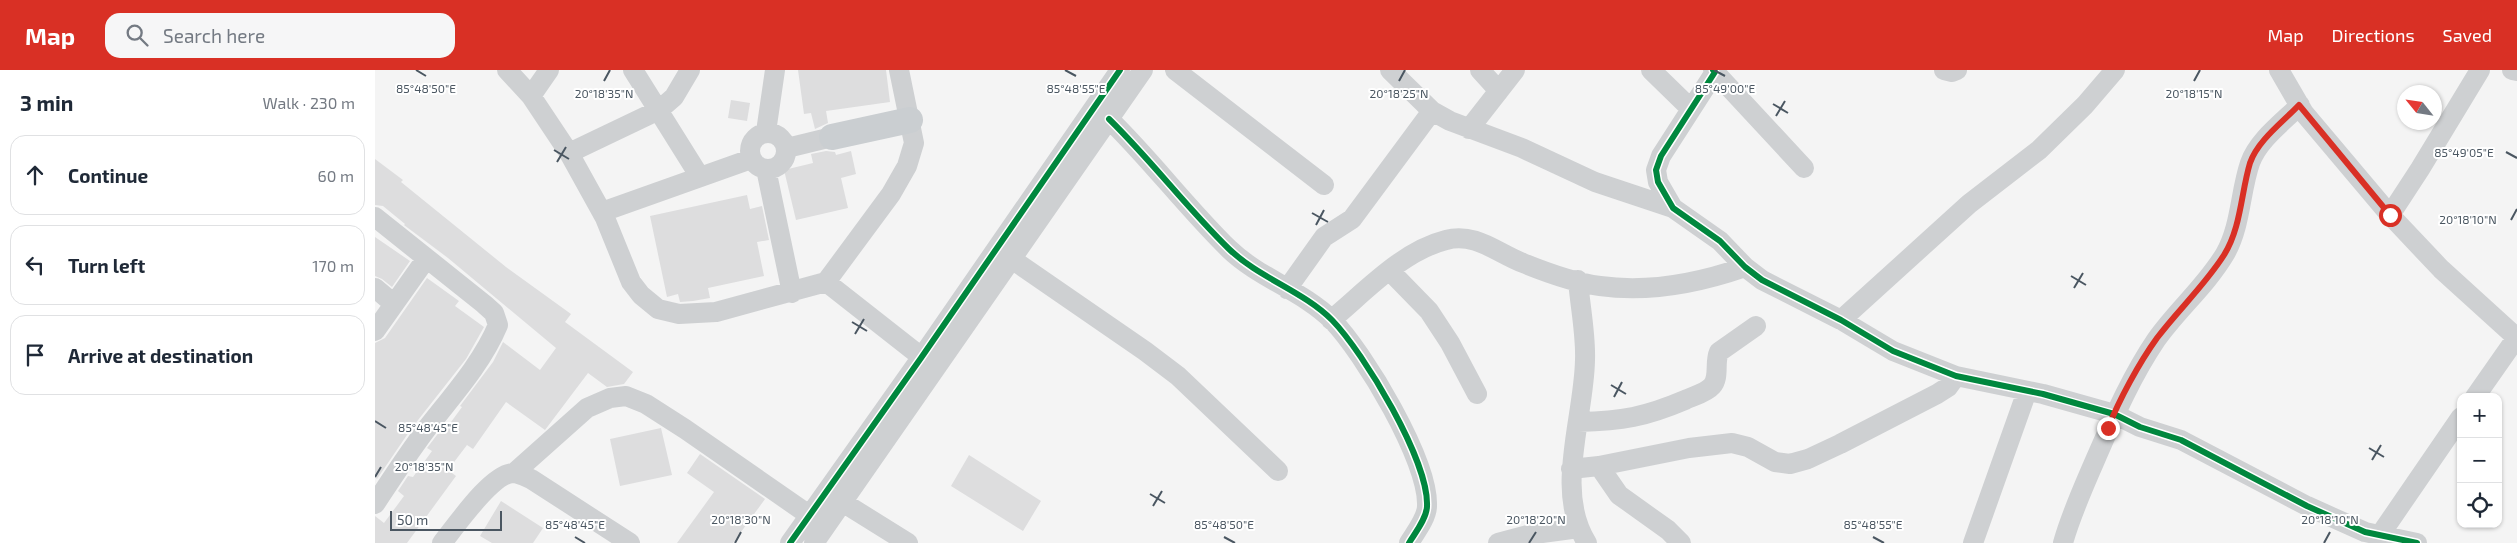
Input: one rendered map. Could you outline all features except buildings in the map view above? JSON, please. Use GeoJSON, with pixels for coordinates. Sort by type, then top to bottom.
{"type":"FeatureCollection","features":[{"type":"Feature","properties":{"kind":"main road"},"geometry":{"type":"LineString","coordinates":[[832,137],[910,120]]}},
{"type":"Feature","properties":{"kind":"street"},"geometry":{"type":"LineString","coordinates":[[507,70],[531,96],[569,153],[602,212],[631,282],[641,295],[658,309],[679,314],[716,312],[792,293],[826,282],[891,194],[907,166],[914,143],[899,70]]}},
{"type":"Feature","properties":{"kind":"street"},"geometry":{"type":"LineString","coordinates":[[531,96],[549,70]]}},
{"type":"Feature","properties":{"kind":"street"},"geometry":{"type":"LineString","coordinates":[[633,70],[700,177]]}},
{"type":"Feature","properties":{"kind":"street"},"geometry":{"type":"LineString","coordinates":[[569,153],[659,110],[674,97],[689,70]]}},
{"type":"Feature","properties":{"kind":"street"},"geometry":{"type":"LineString","coordinates":[[767,132],[775,70]]}},
{"type":"Feature","properties":{"kind":"street"},"geometry":{"type":"LineString","coordinates":[[814,543],[1120,70]]}},
{"type":"Feature","properties":{"kind":"street"},"geometry":{"type":"LineString","coordinates":[[790,543],[825,492],[1013,260],[1143,70]]}},
{"type":"Feature","properties":{"kind":"street"},"geometry":{"type":"LineString","coordinates":[[1175,70],[1324,185]]}},
{"type":"Feature","properties":{"kind":"street"},"geometry":{"type":"LineString","coordinates":[[1390,70],[1432,111],[1469,129],[1522,148],[1595,182],[1673,208],[1720,241],[1745,267],[1762,280],[1841,320],[1893,351],[1957,376],[2027,391],[2114,414],[2139,427],[2181,440],[2367,536],[2417,543]]}},
{"type":"Feature","properties":{"kind":"street"},"geometry":{"type":"LineString","coordinates":[[1480,70],[1499,91]]}},
{"type":"Feature","properties":{"kind":"street"},"geometry":{"type":"LineString","coordinates":[[1469,129],[1515,70]]}},
{"type":"Feature","properties":{"kind":"street"},"geometry":{"type":"LineString","coordinates":[[1651,70],[1691,109]]}},
{"type":"Feature","properties":{"kind":"street"},"geometry":{"type":"LineString","coordinates":[[1944,70],[1952,72],[1957,70]]}},
{"type":"Feature","properties":{"kind":"street"},"geometry":{"type":"LineString","coordinates":[[1841,320],[1949,221],[2039,150],[2085,105],[2115,70]]}},
{"type":"Feature","properties":{"kind":"street"},"geometry":{"type":"LineString","coordinates":[[2279,70],[2299,105],[2390,215],[2441,269],[2517,337],[2478,393]]}},
{"type":"Feature","properties":{"kind":"street"},"geometry":{"type":"LineString","coordinates":[[2390,215],[2480,70]]}},
{"type":"Feature","properties":{"kind":"street"},"geometry":{"type":"LineString","coordinates":[[2512,70],[2517,71]]}},
{"type":"Feature","properties":{"kind":"street"},"geometry":{"type":"LineString","coordinates":[[1673,208],[1658,182],[1656,170],[1661,156],[1714,71],[1805,168]]}},
{"type":"Feature","properties":{"kind":"street"},"geometry":{"type":"LineString","coordinates":[[2063,543],[2076,504],[2114,414],[2141,363],[2158,337],[2201,287],[2225,253],[2233,234],[2251,162],[2258,149],[2299,105]]}},
{"type":"Feature","properties":{"kind":"street"},"geometry":{"type":"LineString","coordinates":[[1287,289],[1324,237],[1352,219],[1432,111]]}},
{"type":"Feature","properties":{"kind":"street"},"geometry":{"type":"LineString","coordinates":[[1109,119],[1142,151],[1231,250],[1331,320],[1356,352],[1407,435],[1426,488],[1428,508],[1409,543]]}},
{"type":"Feature","properties":{"kind":"street"},"geometry":{"type":"LineString","coordinates":[[787,148],[778,135],[767,132],[752,141],[749,152],[759,164],[792,293]]}},
{"type":"Feature","properties":{"kind":"street"},"geometry":{"type":"LineString","coordinates":[[787,148],[832,137]]}},
{"type":"Feature","properties":{"kind":"street"},"geometry":{"type":"LineString","coordinates":[[602,212],[700,177],[759,164],[778,166],[783,162],[787,148]]}},
{"type":"Feature","properties":{"kind":"street"},"geometry":{"type":"LineString","coordinates":[[375,217],[485,304],[494,313],[498,325],[475,365],[424,432],[375,504]]}},
{"type":"Feature","properties":{"kind":"street"},"geometry":{"type":"LineString","coordinates":[[1331,320],[1406,258],[1428,246],[1460,238],[1473,239],[1523,263],[1599,286],[1674,286],[1707,280],[1745,267]]}},
{"type":"Feature","properties":{"kind":"street"},"geometry":{"type":"LineString","coordinates":[[375,331],[426,259]]}},
{"type":"Feature","properties":{"kind":"street"},"geometry":{"type":"LineString","coordinates":[[1013,260],[1171,371],[1277,472]]}},
{"type":"Feature","properties":{"kind":"street"},"geometry":{"type":"LineString","coordinates":[[1390,271],[1429,311],[1450,343],[1477,394]]}},
{"type":"Feature","properties":{"kind":"street"},"geometry":{"type":"LineString","coordinates":[[1498,543],[1528,535],[1583,536],[1571,504],[1571,470],[1579,422],[1585,358],[1578,280]]}},
{"type":"Feature","properties":{"kind":"street"},"geometry":{"type":"LineString","coordinates":[[826,282],[929,363]]}},
{"type":"Feature","properties":{"kind":"street"},"geometry":{"type":"LineString","coordinates":[[375,288],[394,304]]}},
{"type":"Feature","properties":{"kind":"street"},"geometry":{"type":"LineString","coordinates":[[1579,422],[1622,421],[1654,413],[1702,393],[1711,387],[1715,381],[1716,358],[1719,352],[1757,326]]}},
{"type":"Feature","properties":{"kind":"street"},"geometry":{"type":"LineString","coordinates":[[1571,470],[1689,448],[1732,443],[1747,447],[1775,462],[1790,464],[1808,459],[1840,444],[1937,394],[1948,387],[1957,376]]}},
{"type":"Feature","properties":{"kind":"street"},"geometry":{"type":"LineString","coordinates":[[1973,543],[2027,391]]}},
{"type":"Feature","properties":{"kind":"street"},"geometry":{"type":"LineString","coordinates":[[442,543],[482,495],[503,476],[514,473],[587,408],[610,398],[626,396],[645,404],[685,429],[809,515]]}},
{"type":"Feature","properties":{"kind":"street"},"geometry":{"type":"LineString","coordinates":[[2367,536],[2457,422]]}},
{"type":"Feature","properties":{"kind":"street"},"geometry":{"type":"LineString","coordinates":[[1599,466],[1619,495],[1668,530],[1681,543]]}},
{"type":"Feature","properties":{"kind":"street"},"geometry":{"type":"LineString","coordinates":[[514,473],[531,479],[630,543]]}},
{"type":"Feature","properties":{"kind":"street"},"geometry":{"type":"LineString","coordinates":[[825,492],[908,543]]}},
{"type":"Feature","properties":{"kind":"cycle path"},"geometry":{"type":"LineString","coordinates":[[790,543],[921,358],[1120,70]]}},
{"type":"Feature","properties":{"kind":"cycle path"},"geometry":{"type":"LineString","coordinates":[[1713,70],[1715,72],[1661,156],[1656,170],[1658,182],[1673,208],[1720,241],[1745,267],[1762,280],[1841,320],[1893,351],[1956,376],[2043,394],[2114,414],[2140,427],[2181,440],[2307,506],[2365,532],[2417,543]]}},
{"type":"Feature","properties":{"kind":"cycle path"},"geometry":{"type":"LineString","coordinates":[[1109,119],[1229,249],[1254,268],[1295,292],[1320,310],[1332,320],[1361,357],[1377,381],[1406,436],[1425,486],[1427,506],[1425,515],[1409,543]]}},
{"type":"Feature","properties":{"kind":"route"},"geometry":{"type":"LineString","coordinates":[[2108,428],[2141,363],[2158,337],[2201,287],[2225,253],[2233,234],[2251,162],[2258,149],[2299,105],[2390,215]]}}]}
